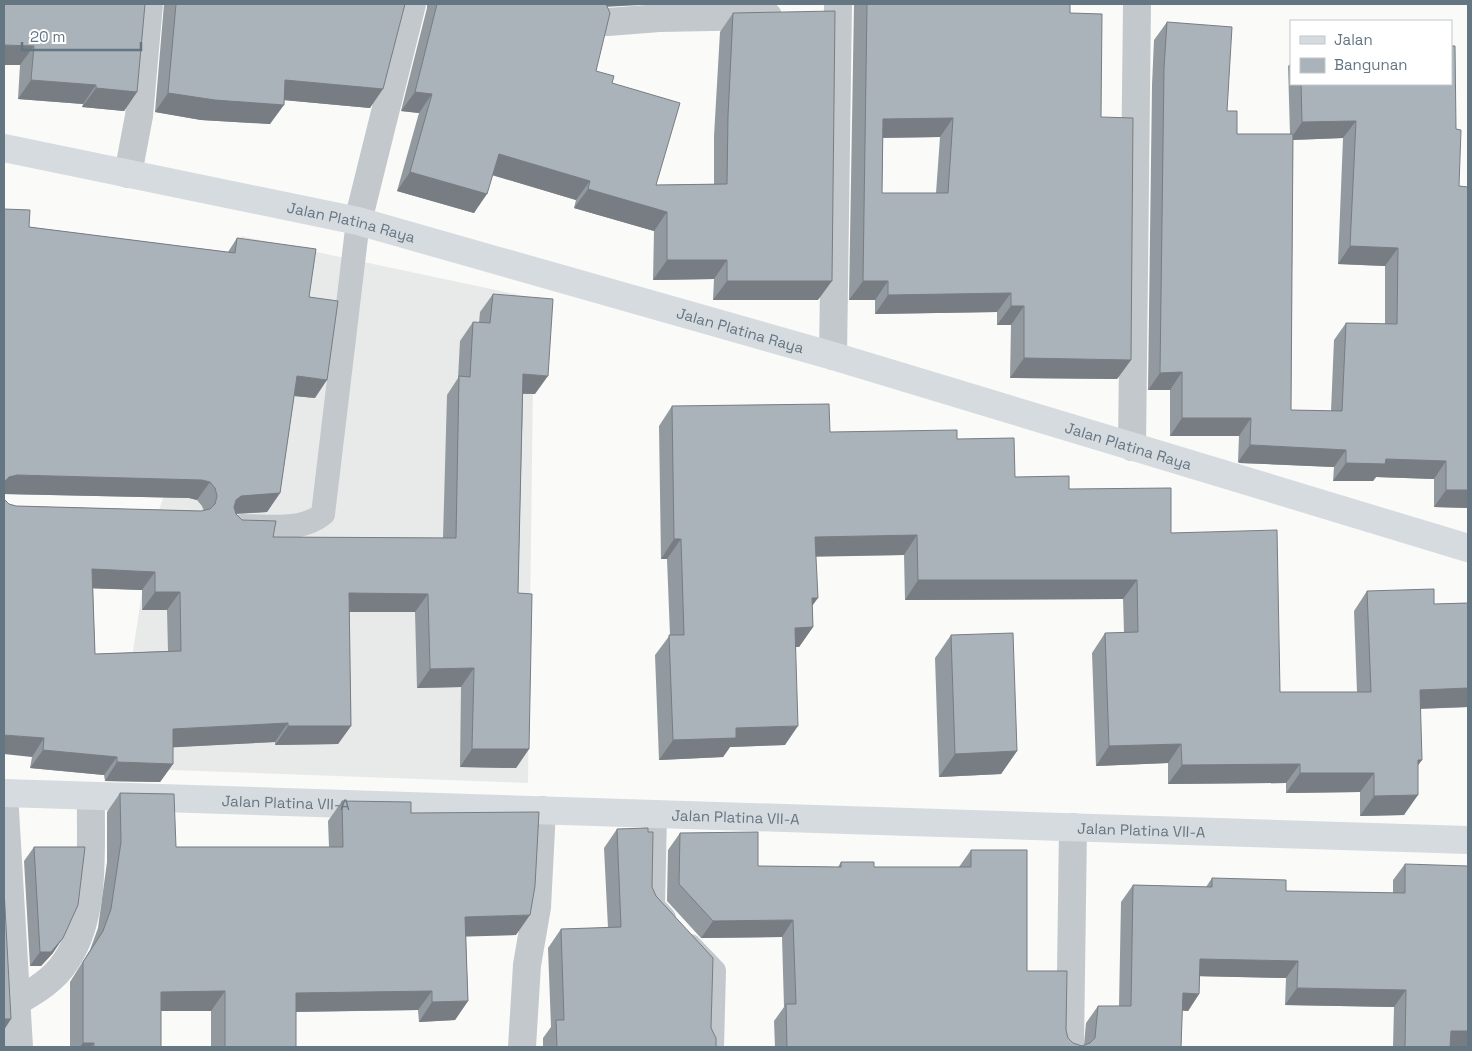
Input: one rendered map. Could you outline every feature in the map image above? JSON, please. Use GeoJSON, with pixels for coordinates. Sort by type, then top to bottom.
{"type":"FeatureCollection","features":[{"type":"Feature","properties":{"kind":"main road","name":"Jalan Platina Raya"},"geometry":{"type":"LineString","coordinates":[[4,148],[358,221],[833,356],[1468,548]]}},
{"type":"Feature","properties":{"kind":"main road","name":"Jalan Platina VII-A"},"geometry":{"type":"LineString","coordinates":[[4,793],[1468,840]]}},
{"type":"Feature","properties":{"kind":"street"},"geometry":{"type":"LineString","coordinates":[[128,174],[139,116],[149,4]]}},
{"type":"Feature","properties":{"kind":"street"},"geometry":{"type":"LineString","coordinates":[[358,221],[412,4]]}},
{"type":"Feature","properties":{"kind":"street"},"geometry":{"type":"LineString","coordinates":[[1132,447],[1137,4]]}},
{"type":"Feature","properties":{"kind":"street"},"geometry":{"type":"LineString","coordinates":[[608,22],[661,11],[822,12],[833,356]]}},
{"type":"Feature","properties":{"kind":"street"},"geometry":{"type":"LineString","coordinates":[[4,793],[19,1047]]}},
{"type":"Feature","properties":{"kind":"street"},"geometry":{"type":"LineString","coordinates":[[16,1002],[57,973],[76,943],[83,920],[89,888],[91,796]]}},
{"type":"Feature","properties":{"kind":"street"},"geometry":{"type":"LineString","coordinates":[[522,1047],[527,965],[537,907],[542,810]]}},
{"type":"Feature","properties":{"kind":"street"},"geometry":{"type":"LineString","coordinates":[[1070,1047],[1074,828]]}},
{"type":"Feature","properties":{"kind":"lane"},"geometry":{"type":"LineString","coordinates":[[235,526],[303,525],[314,522],[323,514],[358,221]]}},
{"type":"Feature","properties":{"kind":"lane"},"geometry":{"type":"LineString","coordinates":[[655,814],[653,906],[714,971],[712,1047]]}},
{"type":"Feature","properties":{"kind":"shaded area"},"geometry":{"type":"Polygon","coordinates":[[[241,236],[534,298],[528,783],[115,768],[151,534],[228,303],[241,236]]]}},
{"type":"Feature","properties":{"kind":"building"},"geometry":{"type":"Polygon","coordinates":[[[4,4],[145,4],[137,92],[96,88],[96,85],[31,80],[34,46],[4,45],[4,4]]]}},
{"type":"Feature","properties":{"kind":"building"},"geometry":{"type":"Polygon","coordinates":[[[176,4],[405,4],[383,89],[285,80],[284,105],[215,100],[168,93],[176,4]]]}},
{"type":"Feature","properties":{"kind":"building"},"geometry":{"type":"Polygon","coordinates":[[[437,4],[606,4],[610,13],[596,71],[614,76],[612,83],[680,103],[656,185],[727,184],[733,13],[835,11],[832,281],[727,281],[727,260],[667,260],[667,212],[588,189],[590,181],[499,154],[487,194],[410,172],[432,94],[415,92],[437,4]]]}},
{"type":"Feature","properties":{"kind":"building"},"geometry":{"type":"Polygon","coordinates":[[[867,4],[1070,4],[1070,13],[1102,14],[1101,117],[1133,118],[1131,360],[1024,358],[1024,306],[1011,306],[1011,293],[888,295],[888,281],[863,281],[867,4]],[[953,118],[883,119],[882,193],[948,193],[953,118]]]}},
{"type":"Feature","properties":{"kind":"building"},"geometry":{"type":"Polygon","coordinates":[[[1167,22],[1232,27],[1227,111],[1237,111],[1237,134],[1293,134],[1291,410],[1342,411],[1346,323],[1397,324],[1398,248],[1350,246],[1356,121],[1302,122],[1301,85],[1452,85],[1452,46],[1455,46],[1456,129],[1461,130],[1459,186],[1468,187],[1468,490],[1446,490],[1446,461],[1386,459],[1385,464],[1346,463],[1346,450],[1250,445],[1251,418],[1182,418],[1182,372],[1160,373],[1164,68],[1167,22]]]}},
{"type":"Feature","properties":{"kind":"building"},"geometry":{"type":"Polygon","coordinates":[[[4,209],[30,210],[29,227],[235,253],[237,238],[316,249],[309,297],[338,301],[327,380],[297,376],[280,493],[241,496],[236,500],[234,507],[236,514],[242,520],[276,521],[273,537],[456,538],[459,376],[470,377],[473,322],[490,323],[493,294],[553,299],[548,376],[523,374],[518,593],[532,594],[529,749],[472,749],[474,668],[430,669],[428,594],[349,593],[351,726],[288,726],[288,723],[173,729],[173,764],[117,762],[117,757],[43,750],[44,738],[4,735],[4,499],[9,504],[16,506],[201,511],[210,509],[215,504],[217,496],[215,488],[210,482],[202,480],[17,475],[9,477],[4,482],[4,209]],[[92,569],[95,654],[181,651],[180,592],[155,592],[155,572],[92,569]]]}},
{"type":"Feature","properties":{"kind":"building"},"geometry":{"type":"Polygon","coordinates":[[[829,404],[830,432],[957,430],[957,439],[1014,438],[1015,477],[1069,476],[1069,489],[1171,488],[1171,533],[1277,530],[1280,692],[1371,692],[1367,591],[1434,589],[1434,604],[1468,603],[1468,688],[1420,690],[1422,760],[1418,760],[1418,795],[1374,796],[1374,773],[1300,773],[1300,764],[1182,765],[1181,744],[1109,746],[1105,633],[1138,632],[1137,580],[918,580],[917,535],[815,537],[818,598],[812,598],[813,627],[795,628],[798,726],[736,728],[736,738],[673,740],[669,635],[684,635],[681,539],[674,539],[672,406],[829,404]]]}},
{"type":"Feature","properties":{"kind":"building"},"geometry":{"type":"Polygon","coordinates":[[[1013,633],[1017,751],[955,754],[951,635],[1013,633]]]}},
{"type":"Feature","properties":{"kind":"building"},"geometry":{"type":"Polygon","coordinates":[[[120,793],[174,794],[176,847],[343,847],[342,801],[411,802],[411,813],[539,812],[535,886],[530,915],[465,917],[468,1001],[432,1002],[432,991],[296,993],[296,1047],[225,1047],[225,991],[161,992],[161,1047],[94,1047],[94,1043],[83,1043],[83,962],[103,931],[111,909],[121,842],[120,793]]]}},
{"type":"Feature","properties":{"kind":"building"},"geometry":{"type":"Polygon","coordinates":[[[648,828],[648,832],[653,832],[652,887],[656,896],[713,958],[711,1028],[716,1038],[716,1047],[557,1047],[556,1020],[564,1020],[561,929],[621,927],[617,829],[648,828]]]}},
{"type":"Feature","properties":{"kind":"building"},"geometry":{"type":"Polygon","coordinates":[[[758,832],[758,866],[841,867],[841,862],[874,862],[874,867],[971,867],[971,850],[1027,850],[1027,971],[1067,971],[1066,1030],[1068,1038],[1073,1043],[1082,1046],[1090,1043],[1095,1038],[1098,1006],[1131,1006],[1133,885],[1212,887],[1212,878],[1286,880],[1286,891],[1405,893],[1405,864],[1468,866],[1468,1031],[1451,1031],[1450,1047],[1405,1047],[1406,990],[1297,988],[1298,961],[1200,959],[1199,994],[1183,993],[1181,1047],[787,1047],[786,1004],[796,1004],[793,920],[713,921],[679,884],[680,833],[758,832]]]}},
{"type":"Feature","properties":{"kind":"building"},"geometry":{"type":"Polygon","coordinates":[[[34,847],[85,847],[78,905],[63,938],[51,952],[40,952],[34,847]]]}},
{"type":"Feature","properties":{"kind":"building"},"geometry":{"type":"Polygon","coordinates":[[[4,889],[11,1019],[4,1019],[4,889]]]}}]}
